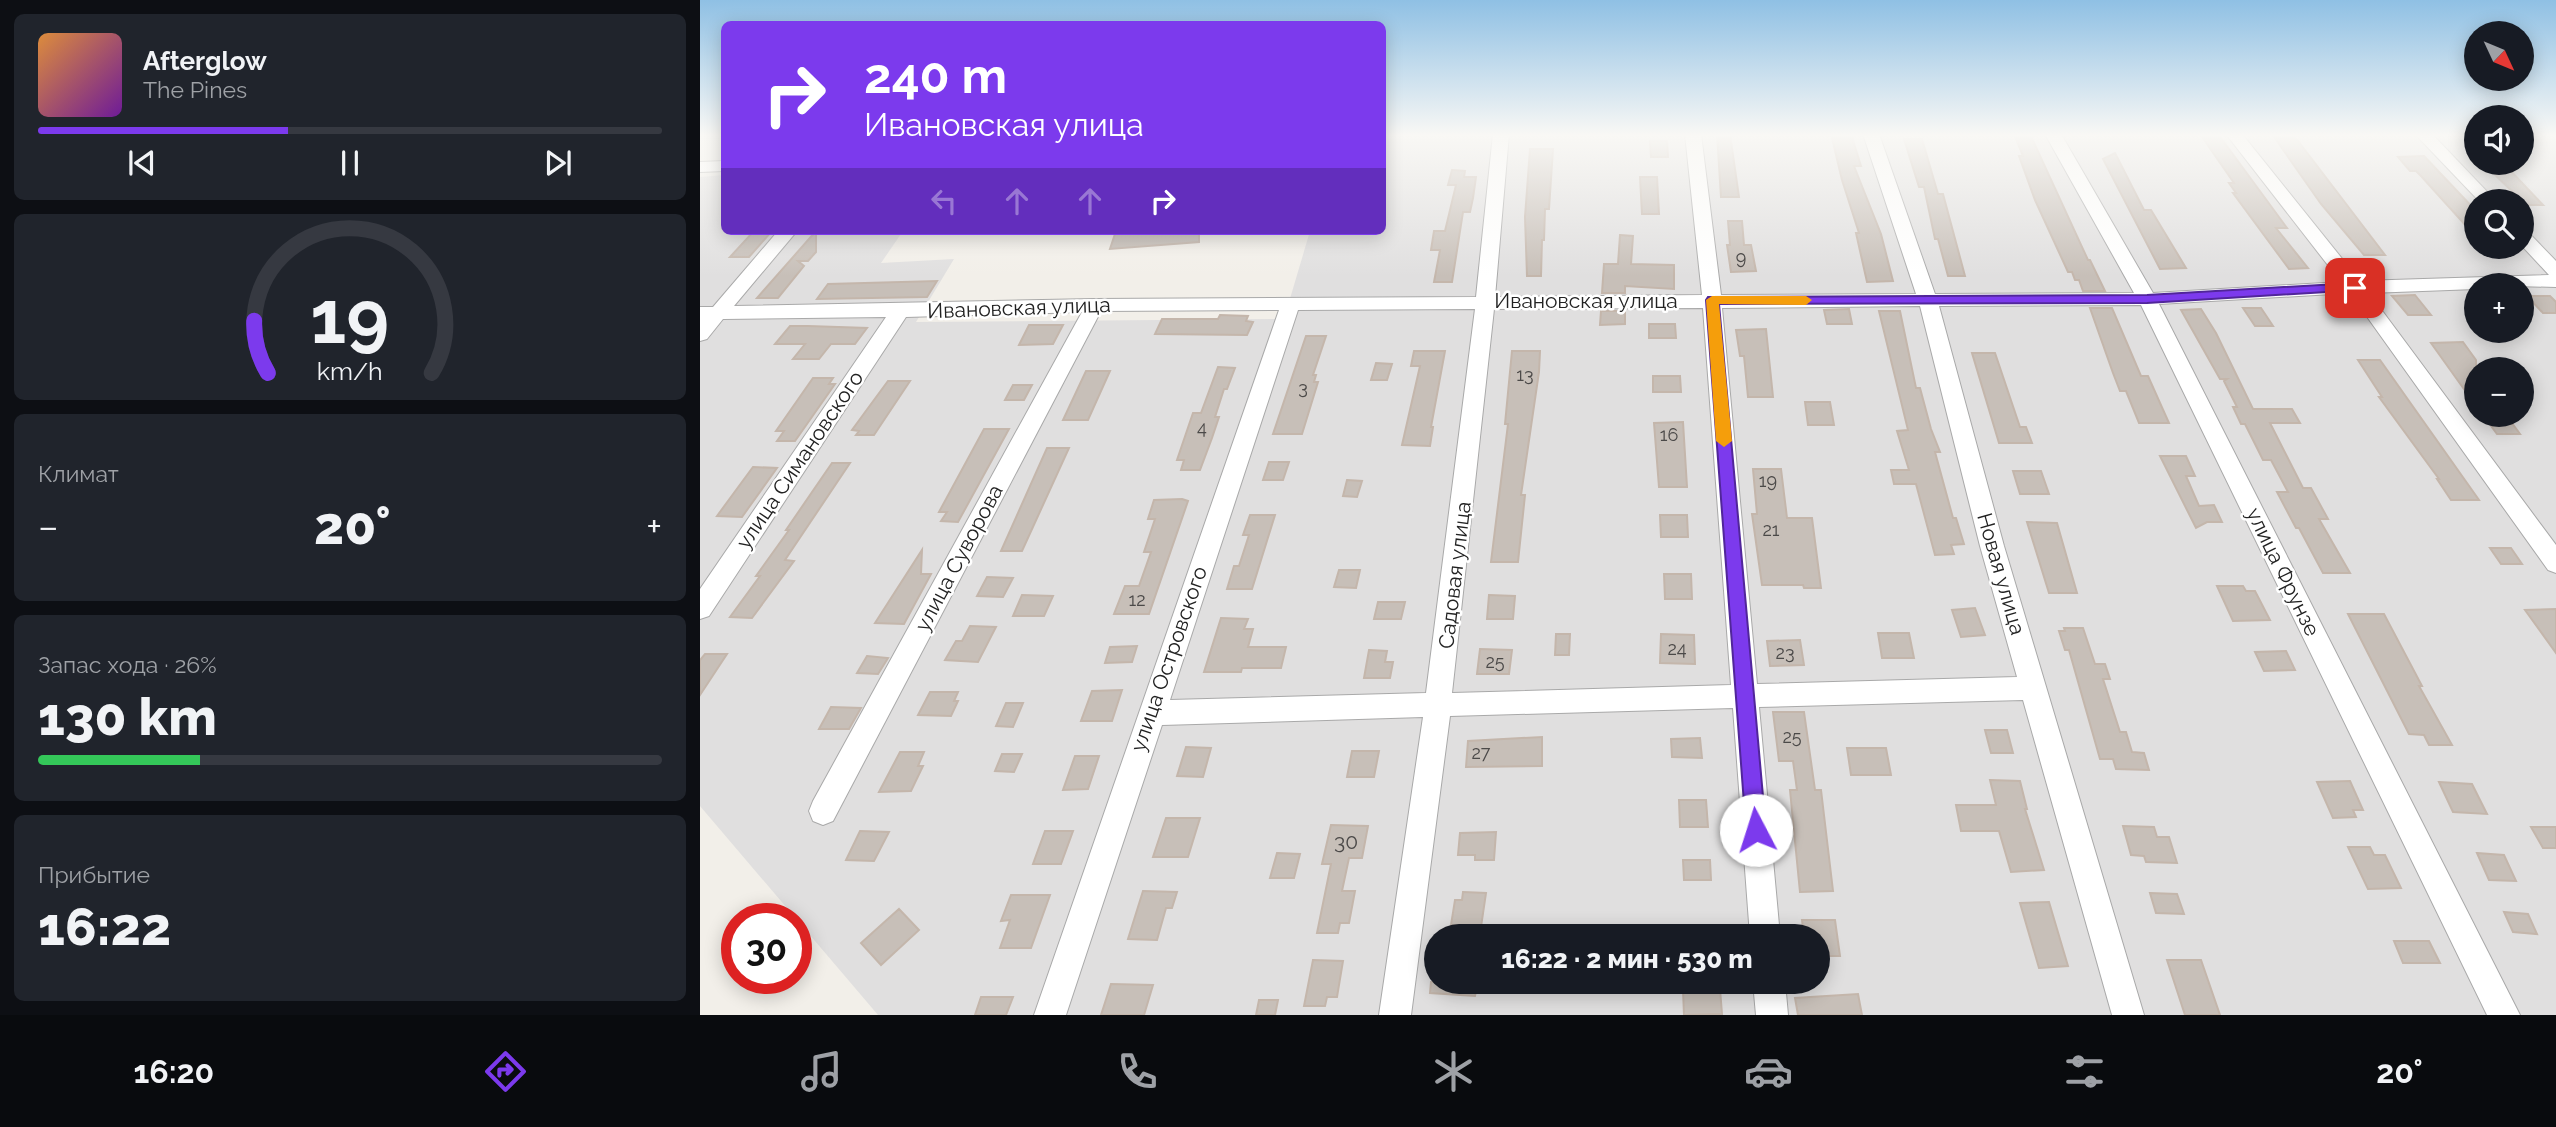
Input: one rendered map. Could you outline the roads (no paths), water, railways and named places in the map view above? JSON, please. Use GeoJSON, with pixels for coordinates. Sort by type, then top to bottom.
{"type":"FeatureCollection","features":[{"type":"Feature","properties":{"kind":"street","name":"Садовая улица"},"geometry":{"type":"LineString","coordinates":[[1395,1015],[1440,706],[1487,301],[1497,181]]}},
{"type":"Feature","properties":{"kind":"street"},"geometry":{"type":"LineString","coordinates":[[1698,181],[1712,300],[1764,924]]}},
{"type":"Feature","properties":{"kind":"street","name":"Новая улица"},"geometry":{"type":"LineString","coordinates":[[1887,181],[1928,301],[1988,533],[2128,1015]]}},
{"type":"Feature","properties":{"kind":"street","name":"улица Фрунзе"},"geometry":{"type":"LineString","coordinates":[[2080,181],[2147,299],[2504,1015]]}},
{"type":"Feature","properties":{"kind":"street"},"geometry":{"type":"LineString","coordinates":[[2271,181],[2355,288],[2556,563]]}},
{"type":"Feature","properties":{"kind":"street"},"geometry":{"type":"LineString","coordinates":[[700,334],[709,313],[784,235]]}},
{"type":"Feature","properties":{"kind":"street"},"geometry":{"type":"LineString","coordinates":[[2534,249],[2556,272]]}},
{"type":"Feature","properties":{"kind":"street","name":"Ивановская улица"},"geometry":{"type":"LineString","coordinates":[[709,313],[1487,301],[2147,299],[2556,281]]}},
{"type":"Feature","properties":{"kind":"street","name":"улица Островского"},"geometry":{"type":"LineString","coordinates":[[1050,1015],[1150,713],[1291,303]]}},
{"type":"Feature","properties":{"kind":"street","name":"улица Суворова"},"geometry":{"type":"LineString","coordinates":[[823,811],[1095,305]]}},
{"type":"Feature","properties":{"kind":"street","name":"улица Симановского"},"geometry":{"type":"LineString","coordinates":[[700,609],[900,311]]}},
{"type":"Feature","properties":{"kind":"street"},"geometry":{"type":"LineString","coordinates":[[1150,713],[2033,688]]}},
{"type":"Feature","properties":{"kind":"street"},"geometry":{"type":"LineString","coordinates":[[1770,994],[1772,1015]]}}]}
